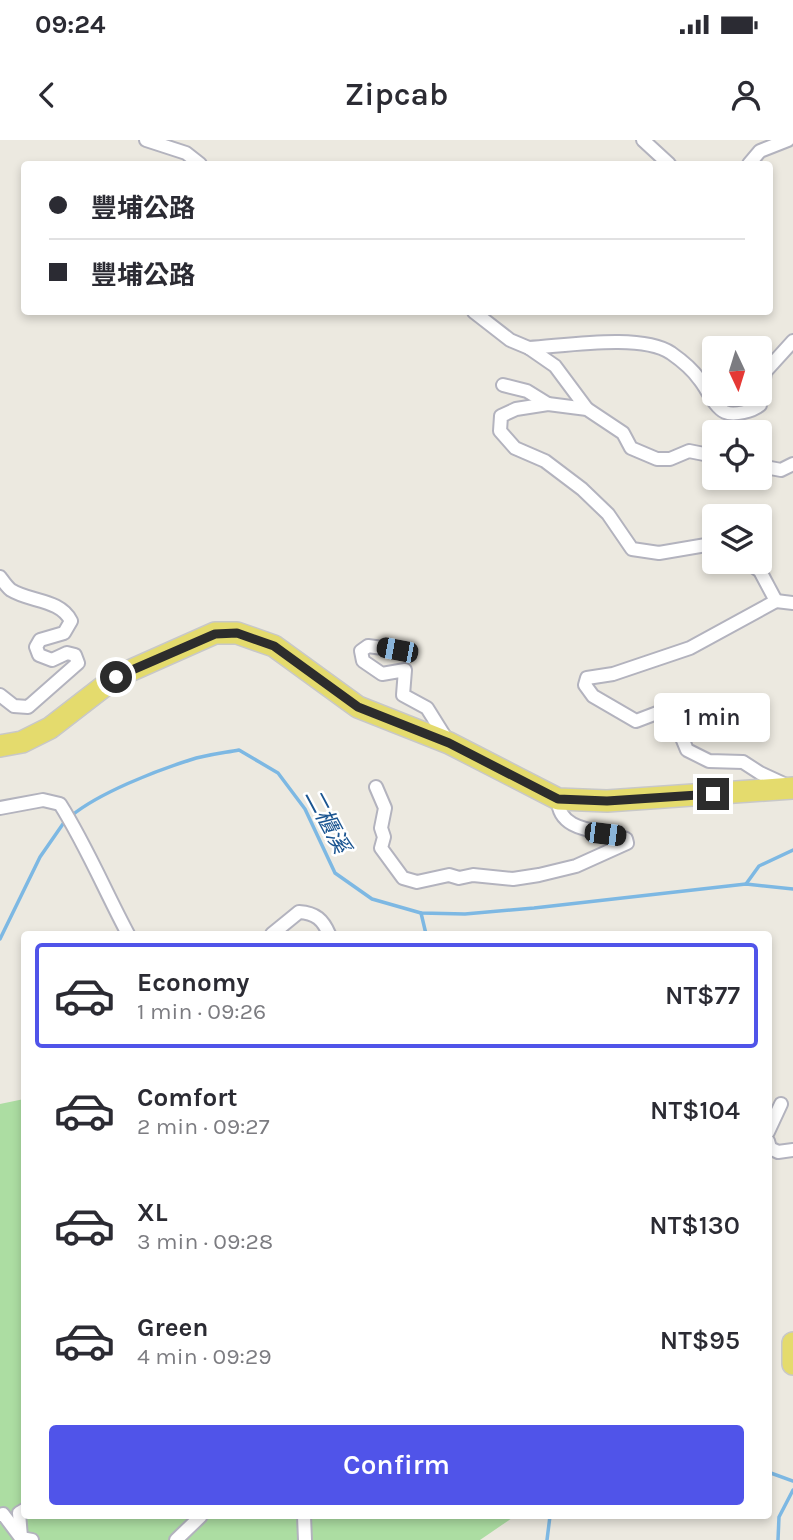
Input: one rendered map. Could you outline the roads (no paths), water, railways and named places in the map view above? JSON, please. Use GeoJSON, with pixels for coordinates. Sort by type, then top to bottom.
{"type":"FeatureCollection","features":[{"type":"Feature","properties":{"kind":"main road"},"geometry":{"type":"LineString","coordinates":[[0,746],[23,742],[50,729],[116,677],[215,634],[237,633],[274,646],[358,707],[449,743],[558,799],[607,801],[793,788]]}},
{"type":"Feature","properties":{"kind":"main road"},"geometry":{"type":"LineString","coordinates":[[793,1343],[793,1364]]}},
{"type":"Feature","properties":{"kind":"street"},"geometry":{"type":"LineString","coordinates":[[146,140],[186,153],[196,161]]}},
{"type":"Feature","properties":{"kind":"street"},"geometry":{"type":"LineString","coordinates":[[643,140],[666,161]]}},
{"type":"Feature","properties":{"kind":"street"},"geometry":{"type":"LineString","coordinates":[[751,161],[760,150],[788,140]]}},
{"type":"Feature","properties":{"kind":"street"},"geometry":{"type":"LineString","coordinates":[[478,315],[510,340],[529,348],[555,366],[587,409],[623,433],[631,448],[657,459],[670,459],[689,451],[702,454]]}},
{"type":"Feature","properties":{"kind":"street"},"geometry":{"type":"LineString","coordinates":[[529,348],[626,341],[664,349],[698,377],[722,410],[728,414],[757,409],[765,372],[793,341]]}},
{"type":"Feature","properties":{"kind":"street"},"geometry":{"type":"LineString","coordinates":[[503,385],[527,391],[548,404]]}},
{"type":"Feature","properties":{"kind":"street"},"geometry":{"type":"LineString","coordinates":[[587,409],[548,404],[516,409],[501,416],[500,431],[515,448],[545,461],[582,489],[608,514],[632,548],[659,553],[702,546]]}},
{"type":"Feature","properties":{"kind":"street"},"geometry":{"type":"LineString","coordinates":[[772,468],[781,470],[793,464]]}},
{"type":"Feature","properties":{"kind":"street"},"geometry":{"type":"LineString","coordinates":[[762,574],[776,601]]}},
{"type":"Feature","properties":{"kind":"street"},"geometry":{"type":"LineString","coordinates":[[0,577],[10,590],[67,612],[71,621],[64,633],[40,639],[36,647],[39,655],[52,660],[67,653],[75,655],[78,663],[28,707],[14,706],[0,695]]}},
{"type":"Feature","properties":{"kind":"street"},"geometry":{"type":"LineString","coordinates":[[793,603],[776,601],[690,648],[613,674],[587,678],[585,685],[593,696],[636,720],[657,713],[675,722],[687,750],[709,761],[743,762],[793,788]]}},
{"type":"Feature","properties":{"kind":"street"},"geometry":{"type":"LineString","coordinates":[[397,650],[368,646],[361,651],[363,661],[382,674],[405,670],[403,695],[427,708],[449,743]]}},
{"type":"Feature","properties":{"kind":"street"},"geometry":{"type":"LineString","coordinates":[[376,787],[385,808],[381,848],[403,878],[417,882],[449,875],[459,878],[473,875],[513,879],[539,875],[576,866],[627,843],[626,839],[620,836],[591,832],[569,822],[558,807],[558,799]]}},
{"type":"Feature","properties":{"kind":"street"},"geometry":{"type":"LineString","coordinates":[[0,808],[43,800],[60,804],[79,835],[126,931]]}},
{"type":"Feature","properties":{"kind":"street"},"geometry":{"type":"LineString","coordinates":[[276,931],[299,912],[310,913],[324,922],[328,931]]}},
{"type":"Feature","properties":{"kind":"street"},"geometry":{"type":"LineString","coordinates":[[772,1123],[781,1104]]}},
{"type":"Feature","properties":{"kind":"street"},"geometry":{"type":"LineString","coordinates":[[772,1149],[778,1152],[793,1150]]}},
{"type":"Feature","properties":{"kind":"street"},"geometry":{"type":"LineString","coordinates":[[21,1512],[19,1513],[27,1539]]}},
{"type":"Feature","properties":{"kind":"street"},"geometry":{"type":"LineString","coordinates":[[0,1515],[3,1514],[27,1539]]}},
{"type":"Feature","properties":{"kind":"street"},"geometry":{"type":"LineString","coordinates":[[176,1540],[198,1519]]}},
{"type":"Feature","properties":{"kind":"street"},"geometry":{"type":"LineString","coordinates":[[304,1519],[305,1540]]}},
{"type":"Feature","properties":{"kind":"waterway","name":"二櫃溪"},"geometry":{"type":"LineString","coordinates":[[71,816],[96,799],[144,776],[196,758],[239,750],[278,773],[305,809],[335,873],[372,899],[421,913],[465,914],[534,908],[746,884],[793,889]]}},
{"type":"Feature","properties":{"kind":"waterway","name":"二櫃溪"},"geometry":{"type":"LineString","coordinates":[[0,939],[40,857],[65,821]]}},
{"type":"Feature","properties":{"kind":"waterway"},"geometry":{"type":"LineString","coordinates":[[746,884],[759,866],[793,850]]}},
{"type":"Feature","properties":{"kind":"waterway"},"geometry":{"type":"LineString","coordinates":[[421,913],[425,931]]}},
{"type":"Feature","properties":{"kind":"waterway"},"geometry":{"type":"LineString","coordinates":[[772,1473],[793,1481]]}},
{"type":"Feature","properties":{"kind":"waterway"},"geometry":{"type":"LineString","coordinates":[[778,1540],[779,1517],[793,1490]]}},
{"type":"Feature","properties":{"kind":"waterway"},"geometry":{"type":"LineString","coordinates":[[547,1540],[550,1519]]}}]}
